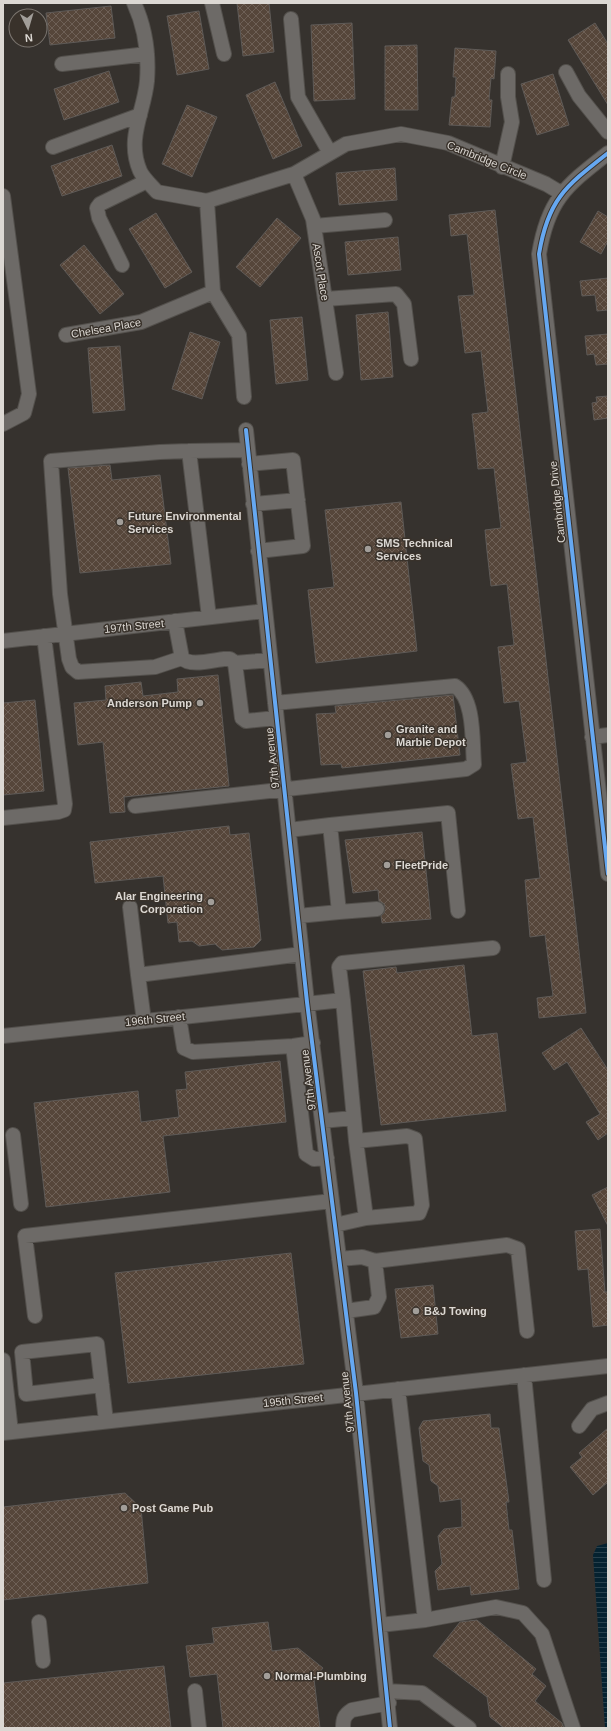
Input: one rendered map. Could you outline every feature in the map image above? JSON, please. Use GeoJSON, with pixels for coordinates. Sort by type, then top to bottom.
{"type":"FeatureCollection","features":[{"type":"Feature","properties":{"kind":"street"},"geometry":{"type":"LineString","coordinates":[[134,3],[143,23],[147,54],[147,81],[133,145],[140,172],[157,192],[207,201],[213,292],[239,335],[244,397]]}},
{"type":"Feature","properties":{"kind":"street"},"geometry":{"type":"LineString","coordinates":[[212,3],[224,54]]}},
{"type":"Feature","properties":{"kind":"street"},"geometry":{"type":"LineString","coordinates":[[291,19],[298,97],[330,153]]}},
{"type":"Feature","properties":{"kind":"street"},"geometry":{"type":"LineString","coordinates":[[62,64],[147,54]]}},
{"type":"Feature","properties":{"kind":"street"},"geometry":{"type":"LineString","coordinates":[[566,72],[579,96],[608,132]]}},
{"type":"Feature","properties":{"kind":"street"},"geometry":{"type":"LineString","coordinates":[[502,167],[512,122],[508,97],[508,74]]}},
{"type":"Feature","properties":{"kind":"street"},"geometry":{"type":"LineString","coordinates":[[53,148],[140,115]]}},
{"type":"Feature","properties":{"kind":"street","name":"Cambridge Circle"},"geometry":{"type":"LineString","coordinates":[[207,201],[294,174],[346,144],[401,134],[448,143],[502,167],[546,184],[561,193]]}},
{"type":"Feature","properties":{"kind":"street","name":"Cambridge Drive"},"geometry":{"type":"LineString","coordinates":[[608,153],[578,176],[561,193],[548,217],[542,233],[539,254],[540,275],[608,874]]}},
{"type":"Feature","properties":{"kind":"street","name":"Ascot Place"},"geometry":{"type":"LineString","coordinates":[[294,174],[313,219],[336,373]]}},
{"type":"Feature","properties":{"kind":"street"},"geometry":{"type":"LineString","coordinates":[[122,265],[98,218],[97,208],[100,204],[147,181]]}},
{"type":"Feature","properties":{"kind":"street"},"geometry":{"type":"LineString","coordinates":[[3,196],[29,394],[24,413],[3,424]]}},
{"type":"Feature","properties":{"kind":"street"},"geometry":{"type":"LineString","coordinates":[[314,226],[385,220]]}},
{"type":"Feature","properties":{"kind":"street","name":"Chelsea Place"},"geometry":{"type":"LineString","coordinates":[[66,335],[141,322],[213,292]]}},
{"type":"Feature","properties":{"kind":"street"},"geometry":{"type":"LineString","coordinates":[[325,299],[396,294],[404,304],[411,360]]}},
{"type":"Feature","properties":{"kind":"street","name":"97th Avenue"},"geometry":{"type":"LineString","coordinates":[[246,430],[307,1002],[356,1393],[390,1728]]}},
{"type":"Feature","properties":{"kind":"street"},"geometry":{"type":"LineString","coordinates":[[258,551],[303,546],[294,460],[189,452],[160,452],[51,461],[60,594],[69,659],[72,667],[78,672],[154,666],[182,658],[190,662],[230,659],[235,663],[270,660]]}},
{"type":"Feature","properties":{"kind":"street"},"geometry":{"type":"LineString","coordinates":[[189,452],[209,617]]}},
{"type":"Feature","properties":{"kind":"street"},"geometry":{"type":"LineString","coordinates":[[253,504],[298,500]]}},
{"type":"Feature","properties":{"kind":"street","name":"197th Street"},"geometry":{"type":"LineString","coordinates":[[3,640],[265,611]]}},
{"type":"Feature","properties":{"kind":"street"},"geometry":{"type":"LineString","coordinates":[[176,621],[182,658]]}},
{"type":"Feature","properties":{"kind":"street"},"geometry":{"type":"LineString","coordinates":[[3,818],[58,812],[64,810],[65,804],[44,636]]}},
{"type":"Feature","properties":{"kind":"street"},"geometry":{"type":"LineString","coordinates":[[235,663],[242,718],[246,721],[276,718]]}},
{"type":"Feature","properties":{"kind":"street"},"geometry":{"type":"LineString","coordinates":[[136,806],[466,769],[474,764],[469,706],[465,696],[455,686],[275,703]]}},
{"type":"Feature","properties":{"kind":"street"},"geometry":{"type":"LineString","coordinates":[[592,737],[608,735]]}},
{"type":"Feature","properties":{"kind":"street"},"geometry":{"type":"LineString","coordinates":[[289,830],[448,813],[458,911]]}},
{"type":"Feature","properties":{"kind":"street"},"geometry":{"type":"LineString","coordinates":[[330,825],[339,912]]}},
{"type":"Feature","properties":{"kind":"street"},"geometry":{"type":"LineString","coordinates":[[130,907],[144,1021]]}},
{"type":"Feature","properties":{"kind":"street"},"geometry":{"type":"LineString","coordinates":[[298,916],[377,909]]}},
{"type":"Feature","properties":{"kind":"street"},"geometry":{"type":"LineString","coordinates":[[366,1218],[353,1118],[339,967],[342,963],[494,948]]}},
{"type":"Feature","properties":{"kind":"street"},"geometry":{"type":"LineString","coordinates":[[138,975],[302,954]]}},
{"type":"Feature","properties":{"kind":"street","name":"196th Street"},"geometry":{"type":"LineString","coordinates":[[3,1036],[307,1002],[343,1000]]}},
{"type":"Feature","properties":{"kind":"street"},"geometry":{"type":"LineString","coordinates":[[178,1017],[184,1048],[193,1052],[294,1046],[313,1042]]}},
{"type":"Feature","properties":{"kind":"street"},"geometry":{"type":"LineString","coordinates":[[294,1046],[306,1154],[314,1159],[327,1158]]}},
{"type":"Feature","properties":{"kind":"street"},"geometry":{"type":"LineString","coordinates":[[322,1121],[353,1118]]}},
{"type":"Feature","properties":{"kind":"street"},"geometry":{"type":"LineString","coordinates":[[13,1135],[21,1204]]}},
{"type":"Feature","properties":{"kind":"street"},"geometry":{"type":"LineString","coordinates":[[335,1225],[366,1218],[419,1213],[422,1205],[415,1138],[407,1136],[356,1141]]}},
{"type":"Feature","properties":{"kind":"street"},"geometry":{"type":"LineString","coordinates":[[35,1316],[25,1236],[332,1201]]}},
{"type":"Feature","properties":{"kind":"street"},"geometry":{"type":"LineString","coordinates":[[339,1259],[362,1257],[375,1261],[507,1245],[518,1249],[527,1331]]}},
{"type":"Feature","properties":{"kind":"street"},"geometry":{"type":"LineString","coordinates":[[346,1311],[374,1307],[379,1297],[375,1261]]}},
{"type":"Feature","properties":{"kind":"street"},"geometry":{"type":"LineString","coordinates":[[102,1386],[26,1394],[22,1352],[97,1344],[102,1386],[106,1421]]}},
{"type":"Feature","properties":{"kind":"street"},"geometry":{"type":"LineString","coordinates":[[3,1360],[7,1432]]}},
{"type":"Feature","properties":{"kind":"street","name":"195th Street"},"geometry":{"type":"LineString","coordinates":[[7,1432],[608,1366]]}},
{"type":"Feature","properties":{"kind":"street"},"geometry":{"type":"LineString","coordinates":[[524,1375],[544,1580]]}},
{"type":"Feature","properties":{"kind":"street"},"geometry":{"type":"LineString","coordinates":[[398,1388],[425,1620]]}},
{"type":"Feature","properties":{"kind":"street"},"geometry":{"type":"LineString","coordinates":[[579,1426],[592,1409],[608,1403]]}},
{"type":"Feature","properties":{"kind":"street"},"geometry":{"type":"LineString","coordinates":[[380,1625],[425,1620],[496,1607],[523,1613],[542,1634],[572,1728]]}},
{"type":"Feature","properties":{"kind":"street"},"geometry":{"type":"LineString","coordinates":[[39,1622],[43,1661]]}},
{"type":"Feature","properties":{"kind":"street"},"geometry":{"type":"LineString","coordinates":[[195,1691],[199,1728]]}},
{"type":"Feature","properties":{"kind":"street"},"geometry":{"type":"LineString","coordinates":[[343,1728],[343,1717],[347,1713],[388,1697],[422,1693],[469,1728]]}},
{"type":"Feature","properties":{"kind":"water"},"geometry":{"type":"Polygon","coordinates":[[[608,1543],[608,1728],[605,1728],[593,1555],[597,1546],[608,1543]]]}},
{"type":"Feature","properties":{"kind":"building"},"geometry":{"type":"Polygon","coordinates":[[[237,3],[269,3],[274,52],[243,56],[237,3]]]}},
{"type":"Feature","properties":{"kind":"building"},"geometry":{"type":"Polygon","coordinates":[[[111,6],[115,38],[50,45],[48,13],[111,6]]]}},
{"type":"Feature","properties":{"kind":"building"},"geometry":{"type":"Polygon","coordinates":[[[199,11],[209,69],[177,75],[167,16],[199,11]]]}},
{"type":"Feature","properties":{"kind":"building"},"geometry":{"type":"Polygon","coordinates":[[[352,23],[355,99],[314,101],[311,25],[352,23]]]}},
{"type":"Feature","properties":{"kind":"building"},"geometry":{"type":"Polygon","coordinates":[[[595,23],[608,44],[608,105],[568,40],[595,23]]]}},
{"type":"Feature","properties":{"kind":"building"},"geometry":{"type":"Polygon","coordinates":[[[417,45],[418,110],[385,110],[385,46],[417,45]]]}},
{"type":"Feature","properties":{"kind":"building"},"geometry":{"type":"Polygon","coordinates":[[[455,48],[496,51],[494,79],[491,78],[489,100],[492,100],[490,127],[449,125],[452,97],[455,97],[456,77],[453,77],[455,48]]]}},
{"type":"Feature","properties":{"kind":"building"},"geometry":{"type":"Polygon","coordinates":[[[109,71],[119,102],[64,120],[54,89],[109,71]]]}},
{"type":"Feature","properties":{"kind":"building"},"geometry":{"type":"Polygon","coordinates":[[[553,74],[569,125],[537,135],[521,84],[553,74]]]}},
{"type":"Feature","properties":{"kind":"building"},"geometry":{"type":"Polygon","coordinates":[[[275,82],[302,146],[273,159],[246,95],[275,82]]]}},
{"type":"Feature","properties":{"kind":"building"},"geometry":{"type":"Polygon","coordinates":[[[187,105],[217,117],[192,177],[162,164],[187,105]]]}},
{"type":"Feature","properties":{"kind":"building"},"geometry":{"type":"Polygon","coordinates":[[[112,145],[122,176],[62,196],[51,166],[112,145]]]}},
{"type":"Feature","properties":{"kind":"building"},"geometry":{"type":"Polygon","coordinates":[[[395,168],[397,200],[339,205],[336,173],[395,168]]]}},
{"type":"Feature","properties":{"kind":"building"},"geometry":{"type":"Polygon","coordinates":[[[495,210],[586,1013],[539,1018],[537,998],[553,996],[545,935],[530,937],[525,880],[540,878],[533,817],[518,819],[511,764],[527,762],[519,701],[504,703],[498,647],[514,645],[507,584],[491,586],[487,551],[485,530],[501,528],[494,468],[478,469],[472,414],[488,412],[481,351],[465,353],[458,296],[474,295],[467,234],[451,236],[449,215],[495,210]]]}},
{"type":"Feature","properties":{"kind":"building"},"geometry":{"type":"Polygon","coordinates":[[[598,211],[608,217],[608,241],[601,254],[580,242],[598,211]]]}},
{"type":"Feature","properties":{"kind":"building"},"geometry":{"type":"Polygon","coordinates":[[[156,213],[192,272],[165,288],[129,229],[156,213]]]}},
{"type":"Feature","properties":{"kind":"building"},"geometry":{"type":"Polygon","coordinates":[[[277,218],[301,238],[260,287],[236,267],[277,218]]]}},
{"type":"Feature","properties":{"kind":"building"},"geometry":{"type":"Polygon","coordinates":[[[398,237],[401,270],[348,275],[345,242],[398,237]]]}},
{"type":"Feature","properties":{"kind":"building"},"geometry":{"type":"Polygon","coordinates":[[[84,245],[124,294],[100,314],[60,265],[84,245]]]}},
{"type":"Feature","properties":{"kind":"building"},"geometry":{"type":"Polygon","coordinates":[[[608,278],[608,310],[597,311],[595,295],[582,296],[580,281],[608,278]]]}},
{"type":"Feature","properties":{"kind":"building"},"geometry":{"type":"Polygon","coordinates":[[[388,312],[393,377],[361,380],[356,315],[388,312]]]}},
{"type":"Feature","properties":{"kind":"building"},"geometry":{"type":"Polygon","coordinates":[[[302,317],[308,380],[276,384],[270,320],[302,317]]]}},
{"type":"Feature","properties":{"kind":"building"},"geometry":{"type":"Polygon","coordinates":[[[190,332],[220,342],[202,399],[172,389],[190,332]]]}},
{"type":"Feature","properties":{"kind":"building"},"geometry":{"type":"Polygon","coordinates":[[[608,334],[608,364],[596,365],[594,354],[587,355],[585,336],[608,334]]]}},
{"type":"Feature","properties":{"kind":"building"},"geometry":{"type":"Polygon","coordinates":[[[120,346],[125,410],[93,413],[88,348],[120,346]]]}},
{"type":"Feature","properties":{"kind":"building"},"geometry":{"type":"Polygon","coordinates":[[[608,396],[608,418],[594,420],[592,403],[597,402],[596,397],[608,396]]]}},
{"type":"Feature","properties":{"kind":"building","name":"Future Environmental Services"},"geometry":{"type":"Polygon","coordinates":[[[110,465],[112,480],[160,475],[171,564],[80,573],[68,468],[110,465]]]}},
{"type":"Feature","properties":{"kind":"building","name":"SMS Technical Services"},"geometry":{"type":"Polygon","coordinates":[[[401,502],[417,651],[316,663],[308,590],[334,587],[325,510],[401,502]]]}},
{"type":"Feature","properties":{"kind":"building"},"geometry":{"type":"Polygon","coordinates":[[[218,675],[229,786],[124,797],[125,812],[110,813],[103,742],[78,745],[74,703],[106,700],[105,686],[141,682],[143,696],[178,692],[177,679],[218,675]]]}},
{"type":"Feature","properties":{"kind":"building","name":"Granite and Marble Depot"},"geometry":{"type":"Polygon","coordinates":[[[453,695],[460,755],[342,768],[341,764],[321,765],[316,714],[336,713],[335,706],[453,695]]]}},
{"type":"Feature","properties":{"kind":"building"},"geometry":{"type":"Polygon","coordinates":[[[35,700],[44,791],[3,795],[3,703],[35,700]]]}},
{"type":"Feature","properties":{"kind":"building","name":"Alar Engineering Corporation"},"geometry":{"type":"Polygon","coordinates":[[[229,826],[230,835],[249,833],[261,940],[254,947],[222,950],[215,944],[199,946],[192,941],[179,942],[177,922],[168,923],[163,876],[95,883],[90,842],[229,826]]]}},
{"type":"Feature","properties":{"kind":"building","name":"FleetPride"},"geometry":{"type":"Polygon","coordinates":[[[422,832],[431,919],[382,923],[381,916],[384,913],[385,908],[384,904],[379,901],[378,890],[353,893],[345,840],[422,832]]]}},
{"type":"Feature","properties":{"kind":"building"},"geometry":{"type":"Polygon","coordinates":[[[464,965],[472,1036],[497,1033],[506,1111],[381,1125],[363,971],[396,967],[397,973],[464,965]]]}},
{"type":"Feature","properties":{"kind":"building"},"geometry":{"type":"Polygon","coordinates":[[[581,1028],[608,1070],[608,1133],[598,1140],[586,1122],[600,1114],[567,1062],[554,1070],[542,1053],[581,1028]]]}},
{"type":"Feature","properties":{"kind":"building"},"geometry":{"type":"Polygon","coordinates":[[[280,1061],[286,1122],[163,1136],[170,1192],[46,1207],[34,1103],[138,1091],[141,1122],[179,1117],[176,1090],[187,1089],[185,1072],[280,1061]]]}},
{"type":"Feature","properties":{"kind":"building"},"geometry":{"type":"Polygon","coordinates":[[[608,1187],[608,1226],[592,1195],[608,1187]]]}},
{"type":"Feature","properties":{"kind":"building"},"geometry":{"type":"Polygon","coordinates":[[[600,1229],[605,1292],[608,1292],[608,1325],[593,1327],[588,1269],[578,1270],[575,1231],[600,1229]]]}},
{"type":"Feature","properties":{"kind":"building"},"geometry":{"type":"Polygon","coordinates":[[[291,1253],[304,1364],[128,1383],[115,1273],[291,1253]]]}},
{"type":"Feature","properties":{"kind":"building","name":"B&J Towing"},"geometry":{"type":"Polygon","coordinates":[[[433,1285],[438,1334],[401,1338],[395,1289],[433,1285]]]}},
{"type":"Feature","properties":{"kind":"building"},"geometry":{"type":"Polygon","coordinates":[[[490,1414],[491,1428],[499,1428],[509,1502],[506,1502],[509,1530],[512,1530],[519,1589],[471,1595],[470,1586],[438,1590],[435,1571],[442,1564],[438,1536],[444,1529],[462,1527],[461,1499],[440,1502],[438,1486],[431,1481],[429,1465],[423,1461],[419,1428],[423,1421],[490,1414]]]}},
{"type":"Feature","properties":{"kind":"building"},"geometry":{"type":"Polygon","coordinates":[[[608,1428],[608,1482],[593,1495],[570,1467],[582,1457],[579,1453],[608,1428]]]}},
{"type":"Feature","properties":{"kind":"building"},"geometry":{"type":"Polygon","coordinates":[[[125,1493],[141,1508],[148,1583],[3,1600],[3,1507],[125,1493]]]}},
{"type":"Feature","properties":{"kind":"building"},"geometry":{"type":"Polygon","coordinates":[[[477,1620],[536,1669],[532,1674],[546,1686],[535,1701],[562,1723],[564,1728],[504,1728],[490,1717],[487,1697],[433,1656],[460,1622],[477,1620]]]}},
{"type":"Feature","properties":{"kind":"building","name":"Normal-Plumbing"},"geometry":{"type":"Polygon","coordinates":[[[268,1622],[272,1651],[298,1648],[323,1668],[314,1679],[320,1728],[223,1728],[217,1674],[190,1677],[186,1646],[214,1643],[212,1628],[268,1622]]]}},
{"type":"Feature","properties":{"kind":"building"},"geometry":{"type":"Polygon","coordinates":[[[164,1666],[171,1728],[3,1728],[3,1683],[164,1666]]]}},
{"type":"Feature","properties":{"kind":"cycle path"},"geometry":{"type":"LineString","coordinates":[[608,153],[581,175],[561,195],[548,220],[539,254],[608,874]]}},
{"type":"Feature","properties":{"kind":"cycle path"},"geometry":{"type":"LineString","coordinates":[[246,430],[307,1002],[356,1393],[390,1728]]}},
{"type":"Feature","properties":{"kind":"place","name":"Future Environmental Services"},"geometry":{"type":"Point","coordinates":[120,522]}},
{"type":"Feature","properties":{"kind":"place","name":"SMS Technical Services"},"geometry":{"type":"Point","coordinates":[368,549]}},
{"type":"Feature","properties":{"kind":"place","name":"Anderson Pump"},"geometry":{"type":"Point","coordinates":[200,703]}},
{"type":"Feature","properties":{"kind":"place","name":"Granite and Marble Depot"},"geometry":{"type":"Point","coordinates":[388,735]}},
{"type":"Feature","properties":{"kind":"place","name":"FleetPride"},"geometry":{"type":"Point","coordinates":[387,865]}},
{"type":"Feature","properties":{"kind":"place","name":"Alar Engineering Corporation"},"geometry":{"type":"Point","coordinates":[211,902]}},
{"type":"Feature","properties":{"kind":"place","name":"B&J Towing"},"geometry":{"type":"Point","coordinates":[416,1311]}},
{"type":"Feature","properties":{"kind":"place","name":"Post Game Pub"},"geometry":{"type":"Point","coordinates":[124,1508]}},
{"type":"Feature","properties":{"kind":"place","name":"Normal-Plumbing"},"geometry":{"type":"Point","coordinates":[267,1676]}}]}
